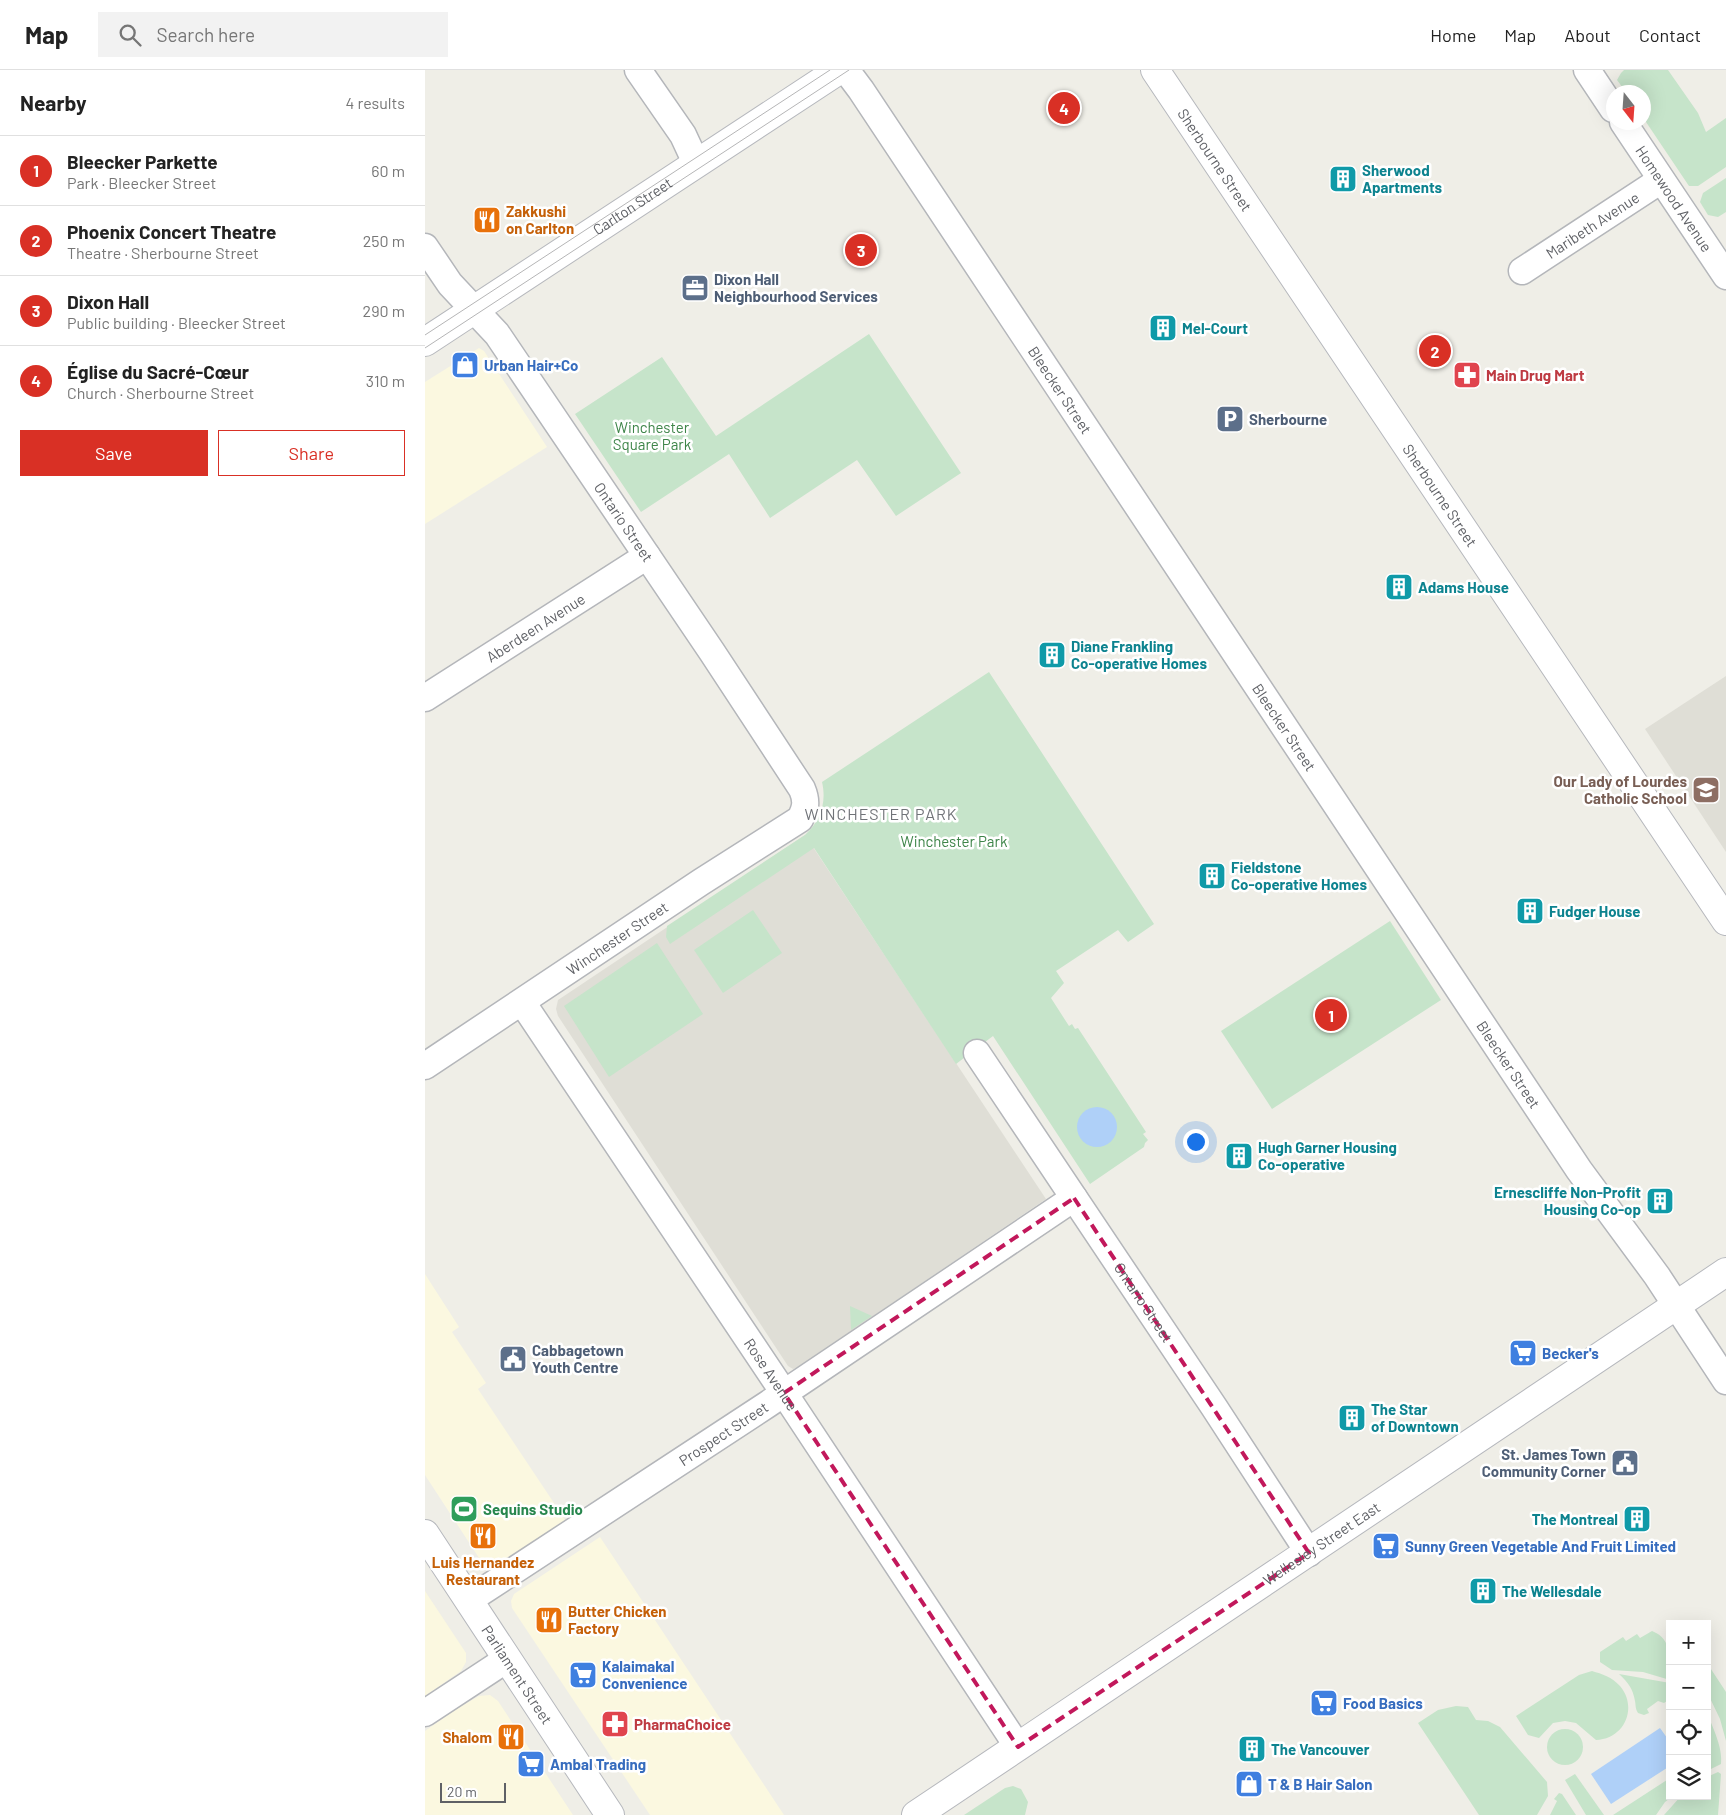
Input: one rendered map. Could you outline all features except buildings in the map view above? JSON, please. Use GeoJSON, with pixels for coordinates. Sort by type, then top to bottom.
{"type":"FeatureCollection","features":[{"type":"Feature","properties":{"kind":"street"},"geometry":{"type":"LineString","coordinates":[[638,70],[683,135],[696,163]]}},
{"type":"Feature","properties":{"kind":"street","name":"Carlton Street"},"geometry":{"type":"LineString","coordinates":[[425,342],[839,70]]}},
{"type":"Feature","properties":{"kind":"street","name":"Bleecker Street"},"geometry":{"type":"LineString","coordinates":[[846,70],[1579,1170],[1657,1276],[1726,1381]]}},
{"type":"Feature","properties":{"kind":"street","name":"Sherbourne Street"},"geometry":{"type":"LineString","coordinates":[[1155,70],[1726,921]]}},
{"type":"Feature","properties":{"kind":"street"},"geometry":{"type":"LineString","coordinates":[[1587,70],[1606,98]]}},
{"type":"Feature","properties":{"kind":"street","name":"Homewood Avenue"},"geometry":{"type":"LineString","coordinates":[[1628,130],[1726,276]]}},
{"type":"Feature","properties":{"kind":"street","name":"Maribeth Avenue"},"geometry":{"type":"LineString","coordinates":[[1522,271],[1661,180]]}},
{"type":"Feature","properties":{"kind":"street","name":"Ontario Street"},"geometry":{"type":"LineString","coordinates":[[425,247],[450,284],[497,334],[557,420],[802,789],[806,808]]}},
{"type":"Feature","properties":{"kind":"street","name":"Aberdeen Avenue"},"geometry":{"type":"LineString","coordinates":[[425,698],[647,556]]}},
{"type":"Feature","properties":{"kind":"street","name":"Winchester Street"},"geometry":{"type":"LineString","coordinates":[[425,1066],[800,819],[806,808]]}},
{"type":"Feature","properties":{"kind":"street","name":"Rose Avenue"},"geometry":{"type":"LineString","coordinates":[[522,1002],[784,1393],[1018,1748]]}},
{"type":"Feature","properties":{"kind":"street","name":"Ontario Street"},"geometry":{"type":"LineString","coordinates":[[977,1053],[1214,1407],[1309,1553]]}},
{"type":"Feature","properties":{"kind":"street","name":"Prospect Street"},"geometry":{"type":"LineString","coordinates":[[469,1600],[784,1393],[1074,1198]]}},
{"type":"Feature","properties":{"kind":"street","name":"Wellesley Street East"},"geometry":{"type":"LineString","coordinates":[[916,1815],[1726,1272]]}},
{"type":"Feature","properties":{"kind":"street","name":"Parliament Street"},"geometry":{"type":"LineString","coordinates":[[425,1534],[610,1815]]}},
{"type":"Feature","properties":{"kind":"street"},"geometry":{"type":"LineString","coordinates":[[425,1713],[507,1659]]}},
{"type":"Feature","properties":{"kind":"highlighted area"},"geometry":{"type":"Polygon","coordinates":[[[1074,1198],[1309,1553],[1018,1747],[784,1393],[1074,1198]]]}},
{"type":"Feature","properties":{"kind":"shaded area"},"geometry":{"type":"Polygon","coordinates":[[[479,348],[484,351],[547,447],[425,524],[425,382],[479,348]]]}},
{"type":"Feature","properties":{"kind":"shaded area","name":"Our Lady of Lourdes Catholic School"},"geometry":{"type":"Polygon","coordinates":[[[1726,676],[1726,852],[1645,729],[1726,676]]]}},
{"type":"Feature","properties":{"kind":"shaded area"},"geometry":{"type":"Polygon","coordinates":[[[805,835],[1046,1199],[793,1369],[788,1366],[558,1016],[556,1009],[558,1000],[805,835]]]}},
{"type":"Feature","properties":{"kind":"shaded area"},"geometry":{"type":"Polygon","coordinates":[[[425,1274],[459,1327],[452,1332],[486,1383],[478,1389],[566,1521],[494,1567],[483,1564],[425,1475],[425,1274]]]}},
{"type":"Feature","properties":{"kind":"shaded area"},"geometry":{"type":"Polygon","coordinates":[[[600,1537],[784,1815],[650,1815],[512,1608],[511,1601],[514,1594],[600,1537]]]}},
{"type":"Feature","properties":{"kind":"shaded area"},"geometry":{"type":"Polygon","coordinates":[[[425,1591],[466,1653],[466,1662],[461,1671],[425,1696],[425,1591]]]}},
{"type":"Feature","properties":{"kind":"shaded area"},"geometry":{"type":"Polygon","coordinates":[[[490,1695],[498,1701],[573,1815],[425,1815],[425,1731],[479,1696],[490,1695]]]}},
{"type":"Feature","properties":{"kind":"green space"},"geometry":{"type":"Polygon","coordinates":[[[1624,70],[1668,70],[1698,113],[1706,132],[1726,118],[1726,167],[1698,186],[1689,186],[1651,129],[1651,85],[1621,85],[1617,80],[1624,70]]]}},
{"type":"Feature","properties":{"kind":"green space"},"geometry":{"type":"Polygon","coordinates":[[[1726,178],[1726,212],[1718,217],[1708,215],[1700,202],[1703,193],[1726,178]]]}},
{"type":"Feature","properties":{"kind":"green space","name":"Winchester Square Park"},"geometry":{"type":"Polygon","coordinates":[[[869,334],[961,473],[896,516],[857,460],[770,518],[729,454],[641,512],[575,414],[662,357],[716,436],[869,334]]]}},
{"type":"Feature","properties":{"kind":"green space","name":"Winchester Park"},"geometry":{"type":"Polygon","coordinates":[[[989,672],[1154,924],[1128,942],[1118,930],[1056,971],[1064,983],[1051,998],[1069,1026],[1072,1024],[1075,1029],[1078,1028],[1146,1132],[1143,1134],[1148,1140],[1144,1147],[1090,1184],[993,1036],[956,1064],[814,848],[670,944],[666,937],[667,926],[805,835],[815,824],[821,811],[824,797],[822,782],[989,672]]]}},
{"type":"Feature","properties":{"kind":"green space"},"geometry":{"type":"Polygon","coordinates":[[[753,910],[782,953],[723,993],[694,950],[753,910]]]}},
{"type":"Feature","properties":{"kind":"green space"},"geometry":{"type":"Polygon","coordinates":[[[1390,921],[1441,1000],[1272,1109],[1221,1031],[1390,921]]]}},
{"type":"Feature","properties":{"kind":"green space"},"geometry":{"type":"Polygon","coordinates":[[[657,943],[703,1014],[609,1077],[564,1006],[657,943]]]}},
{"type":"Feature","properties":{"kind":"green space"},"geometry":{"type":"Polygon","coordinates":[[[850,1306],[872,1316],[851,1330],[850,1306]]]}},
{"type":"Feature","properties":{"kind":"green space"},"geometry":{"type":"Polygon","coordinates":[[[1652,1631],[1664,1639],[1666,1643],[1666,1679],[1643,1672],[1612,1670],[1600,1662],[1600,1652],[1623,1637],[1626,1641],[1637,1634],[1640,1638],[1652,1631]]]}},
{"type":"Feature","properties":{"kind":"green space"},"geometry":{"type":"Polygon","coordinates":[[[1711,1669],[1726,1692],[1726,1741],[1720,1719],[1711,1700],[1711,1669]]]}},
{"type":"Feature","properties":{"kind":"green space"},"geometry":{"type":"Polygon","coordinates":[[[1592,1671],[1614,1680],[1625,1694],[1628,1703],[1626,1720],[1615,1734],[1596,1740],[1576,1723],[1565,1721],[1553,1723],[1539,1738],[1528,1735],[1516,1716],[1579,1675],[1592,1671]]]}},
{"type":"Feature","properties":{"kind":"green space"},"geometry":{"type":"Polygon","coordinates":[[[1619,1674],[1666,1682],[1666,1702],[1658,1701],[1647,1709],[1649,1713],[1644,1715],[1638,1713],[1634,1697],[1627,1683],[1619,1674]]]}},
{"type":"Feature","properties":{"kind":"green space"},"geometry":{"type":"Polygon","coordinates":[[[1456,1706],[1468,1707],[1476,1720],[1488,1721],[1500,1727],[1547,1782],[1548,1796],[1537,1815],[1479,1815],[1418,1723],[1438,1710],[1456,1706]]]}},
{"type":"Feature","properties":{"kind":"green space"},"geometry":{"type":"Polygon","coordinates":[[[1711,1723],[1721,1751],[1721,1764],[1711,1769],[1711,1723]]]}},
{"type":"Feature","properties":{"kind":"green space"},"geometry":{"type":"Polygon","coordinates":[[[1565,1729],[1572,1730],[1578,1734],[1582,1740],[1582,1754],[1578,1760],[1572,1764],[1565,1765],[1558,1764],[1552,1760],[1548,1754],[1547,1747],[1548,1740],[1552,1734],[1558,1730],[1565,1729]]]}},
{"type":"Feature","properties":{"kind":"green space"},"geometry":{"type":"Polygon","coordinates":[[[1718,1772],[1721,1774],[1718,1815],[1664,1815],[1677,1800],[1711,1800],[1711,1775],[1718,1772]]]}},
{"type":"Feature","properties":{"kind":"green space"},"geometry":{"type":"Polygon","coordinates":[[[1575,1774],[1604,1815],[1586,1815],[1565,1780],[1575,1774]]]}},
{"type":"Feature","properties":{"kind":"green space"},"geometry":{"type":"Polygon","coordinates":[[[1666,1781],[1666,1800],[1668,1800],[1656,1815],[1613,1815],[1666,1781]]]}},
{"type":"Feature","properties":{"kind":"green space"},"geometry":{"type":"Polygon","coordinates":[[[1013,1786],[1021,1789],[1028,1802],[1025,1815],[964,1815],[1005,1788],[1013,1786]]]}},
{"type":"Feature","properties":{"kind":"green space"},"geometry":{"type":"Polygon","coordinates":[[[1559,1793],[1562,1794],[1576,1815],[1550,1815],[1557,1801],[1554,1799],[1559,1793]]]}},
{"type":"Feature","properties":{"kind":"water"},"geometry":{"type":"Polygon","coordinates":[[[1093,1107],[1101,1107],[1108,1110],[1114,1116],[1117,1127],[1114,1138],[1108,1144],[1101,1147],[1093,1147],[1086,1144],[1080,1138],[1077,1131],[1077,1123],[1080,1116],[1086,1110],[1093,1107]]]}},
{"type":"Feature","properties":{"kind":"water"},"geometry":{"type":"Polygon","coordinates":[[[1660,1728],[1666,1736],[1666,1769],[1611,1804],[1591,1774],[1660,1728]]]}},
{"type":"Feature","properties":{"kind":"tram line"},"geometry":{"type":"LineString","coordinates":[[425,335],[830,70]]}},
{"type":"Feature","properties":{"kind":"tram line"},"geometry":{"type":"LineString","coordinates":[[425,348],[849,70]]}},
{"type":"Feature","properties":{"kind":"place","name":"Église du Sacré-Cœur"},"geometry":{"type":"Point","coordinates":[1064,108]}},
{"type":"Feature","properties":{"kind":"place","name":"Sherwood Apartments"},"geometry":{"type":"Point","coordinates":[1343,179]}},
{"type":"Feature","properties":{"kind":"place","name":"Zakkushi on Carlton"},"geometry":{"type":"Point","coordinates":[487,220]}},
{"type":"Feature","properties":{"kind":"place","name":"Dixon Hall"},"geometry":{"type":"Point","coordinates":[861,250]}},
{"type":"Feature","properties":{"kind":"place","name":"Dixon Hall Neighbourhood Services"},"geometry":{"type":"Point","coordinates":[695,288]}},
{"type":"Feature","properties":{"kind":"place","name":"Mel-Court"},"geometry":{"type":"Point","coordinates":[1163,328]}},
{"type":"Feature","properties":{"kind":"place","name":"Phoenix Concert Theatre"},"geometry":{"type":"Point","coordinates":[1435,351]}},
{"type":"Feature","properties":{"kind":"place","name":"Urban Hair+Co"},"geometry":{"type":"Point","coordinates":[465,365]}},
{"type":"Feature","properties":{"kind":"place","name":"Main Drug Mart"},"geometry":{"type":"Point","coordinates":[1467,375]}},
{"type":"Feature","properties":{"kind":"place","name":"Sherbourne"},"geometry":{"type":"Point","coordinates":[1230,419]}},
{"type":"Feature","properties":{"kind":"place","name":"Adams House"},"geometry":{"type":"Point","coordinates":[1399,587]}},
{"type":"Feature","properties":{"kind":"place","name":"Diane Frankling Co-operative Homes"},"geometry":{"type":"Point","coordinates":[1052,655]}},
{"type":"Feature","properties":{"kind":"place","name":"Our Lady of Lourdes Catholic School"},"geometry":{"type":"Point","coordinates":[1706,790]}},
{"type":"Feature","properties":{"kind":"place","name":"Fieldstone Co-operative Homes"},"geometry":{"type":"Point","coordinates":[1212,876]}},
{"type":"Feature","properties":{"kind":"place","name":"Fudger House"},"geometry":{"type":"Point","coordinates":[1530,911]}},
{"type":"Feature","properties":{"kind":"place","name":"Bleecker Parkette"},"geometry":{"type":"Point","coordinates":[1331,1015]}},
{"type":"Feature","properties":{"kind":"place","name":"Hugh Garner Housing Co-operative"},"geometry":{"type":"Point","coordinates":[1239,1156]}},
{"type":"Feature","properties":{"kind":"place","name":"Ernescliffe Non-Profit Housing Co-op"},"geometry":{"type":"Point","coordinates":[1660,1201]}},
{"type":"Feature","properties":{"kind":"place","name":"Becker's"},"geometry":{"type":"Point","coordinates":[1523,1353]}},
{"type":"Feature","properties":{"kind":"place","name":"Cabbagetown Youth Centre"},"geometry":{"type":"Point","coordinates":[513,1359]}},
{"type":"Feature","properties":{"kind":"place","name":"The Star of Downtown"},"geometry":{"type":"Point","coordinates":[1352,1418]}},
{"type":"Feature","properties":{"kind":"place","name":"St. James Town Community Corner"},"geometry":{"type":"Point","coordinates":[1625,1463]}},
{"type":"Feature","properties":{"kind":"place","name":"Sequins Studio"},"geometry":{"type":"Point","coordinates":[464,1509]}},
{"type":"Feature","properties":{"kind":"place","name":"The Montreal"},"geometry":{"type":"Point","coordinates":[1637,1519]}},
{"type":"Feature","properties":{"kind":"place","name":"Luis Hernandez Restaurant"},"geometry":{"type":"Point","coordinates":[483,1536]}},
{"type":"Feature","properties":{"kind":"place","name":"Sunny Green Vegetable And Fruit Limited"},"geometry":{"type":"Point","coordinates":[1386,1546]}},
{"type":"Feature","properties":{"kind":"place","name":"The Wellesdale"},"geometry":{"type":"Point","coordinates":[1483,1591]}},
{"type":"Feature","properties":{"kind":"place","name":"Butter Chicken Factory"},"geometry":{"type":"Point","coordinates":[549,1620]}},
{"type":"Feature","properties":{"kind":"place","name":"Kalaimakal Convenience"},"geometry":{"type":"Point","coordinates":[583,1675]}},
{"type":"Feature","properties":{"kind":"place","name":"Food Basics"},"geometry":{"type":"Point","coordinates":[1324,1703]}},
{"type":"Feature","properties":{"kind":"place","name":"PharmaChoice"},"geometry":{"type":"Point","coordinates":[615,1724]}},
{"type":"Feature","properties":{"kind":"place","name":"Shalom"},"geometry":{"type":"Point","coordinates":[511,1737]}},
{"type":"Feature","properties":{"kind":"place","name":"The Vancouver"},"geometry":{"type":"Point","coordinates":[1252,1749]}},
{"type":"Feature","properties":{"kind":"place","name":"Ambal Trading"},"geometry":{"type":"Point","coordinates":[531,1764]}},
{"type":"Feature","properties":{"kind":"place","name":"T & B Hair Salon"},"geometry":{"type":"Point","coordinates":[1249,1784]}},
{"type":"Feature","properties":{"kind":"district","name":"WINCHESTER PARK"},"geometry":{"type":"Point","coordinates":[881,813]}}]}
